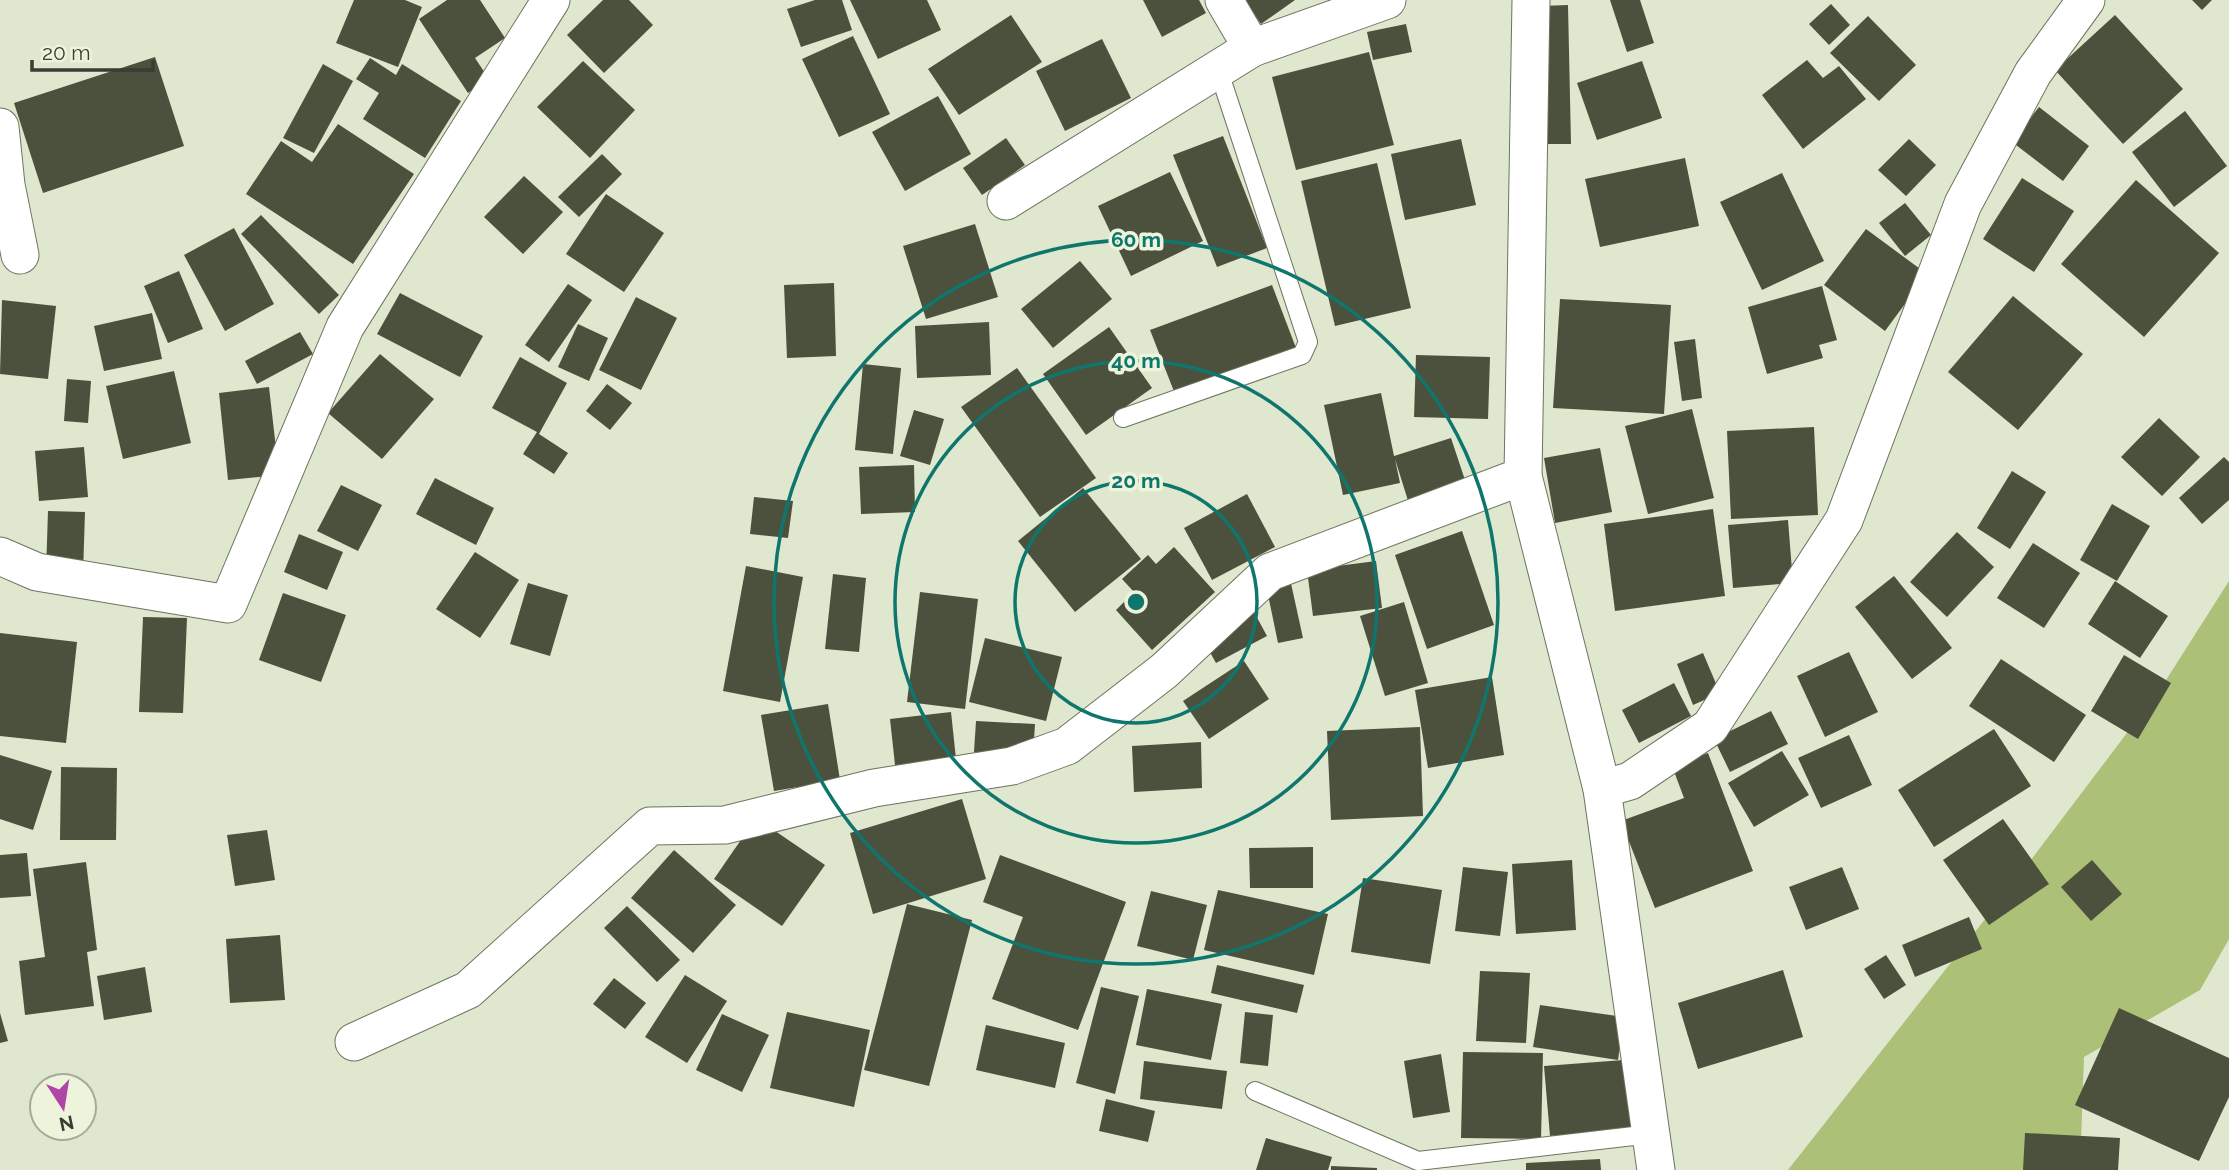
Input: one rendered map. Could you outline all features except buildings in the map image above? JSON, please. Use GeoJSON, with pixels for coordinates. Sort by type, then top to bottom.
{"type":"FeatureCollection","features":[{"type":"Feature","properties":{"kind":"street"},"geometry":{"type":"LineString","coordinates":[[0,556],[37,572],[228,604],[345,327],[551,0]]}},
{"type":"Feature","properties":{"kind":"street"},"geometry":{"type":"LineString","coordinates":[[1224,0],[1252,48]]}},
{"type":"Feature","properties":{"kind":"street"},"geometry":{"type":"LineString","coordinates":[[1006,201],[1252,48],[1387,0]]}},
{"type":"Feature","properties":{"kind":"street"},"geometry":{"type":"LineString","coordinates":[[1531,0],[1523,476],[1602,789],[1656,1170]]}},
{"type":"Feature","properties":{"kind":"street"},"geometry":{"type":"LineString","coordinates":[[1602,789],[1630,781],[1710,727],[1844,520],[1963,204],[2033,73],[2086,0]]}},
{"type":"Feature","properties":{"kind":"street"},"geometry":{"type":"LineString","coordinates":[[0,127],[6,185],[20,256]]}},
{"type":"Feature","properties":{"kind":"street"},"geometry":{"type":"LineString","coordinates":[[354,1042],[468,990],[650,826],[725,825],[874,788],[1012,766],[1067,746],[1164,671],[1270,572],[1523,476]]}},
{"type":"Feature","properties":{"kind":"lane"},"geometry":{"type":"LineString","coordinates":[[1124,418],[1302,355],[1308,342],[1218,69]]}},
{"type":"Feature","properties":{"kind":"lane"},"geometry":{"type":"LineString","coordinates":[[1255,1091],[1418,1161],[1651,1134]]}},
{"type":"Feature","properties":{"kind":"green space"},"geometry":{"type":"Polygon","coordinates":[[[2229,581],[2229,939],[2200,990],[2084,1057],[2080,1170],[1788,1170],[2015,881],[2161,688],[2229,581]]]}}]}
